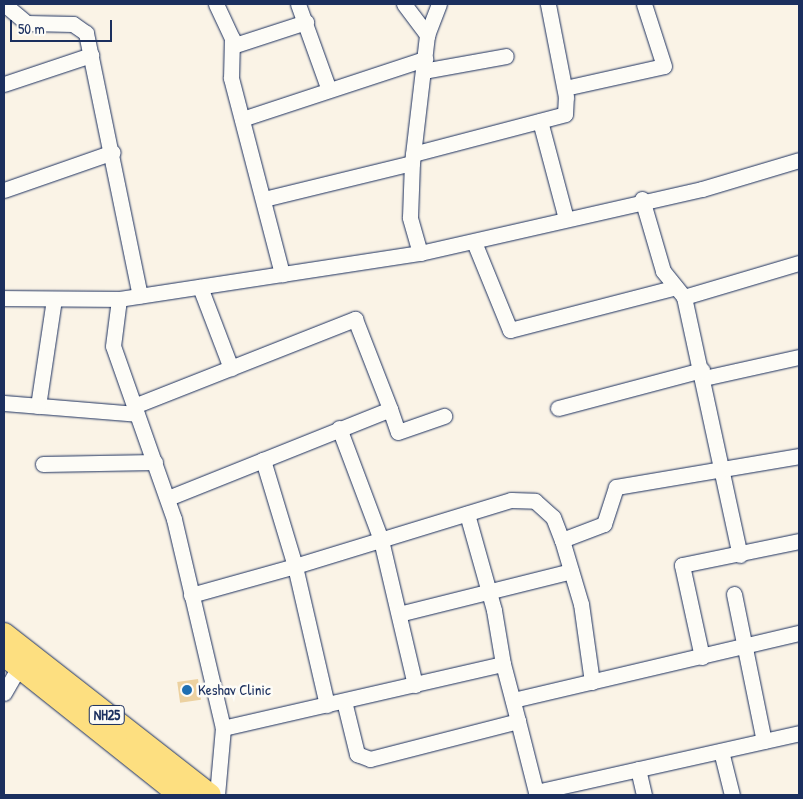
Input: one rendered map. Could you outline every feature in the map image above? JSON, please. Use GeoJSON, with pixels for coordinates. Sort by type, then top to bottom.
{"type":"FeatureCollection","features":[{"type":"Feature","properties":{"kind":"main road","name":"NH25"},"geometry":{"type":"LineString","coordinates":[[4,634],[210,795]]}},
{"type":"Feature","properties":{"kind":"main road","name":"NH25"},"geometry":{"type":"LineString","coordinates":[[12,661],[180,795]]}},
{"type":"Feature","properties":{"kind":"street"},"geometry":{"type":"LineString","coordinates":[[4,4],[27,23],[73,24],[86,33],[113,152],[140,296]]}},
{"type":"Feature","properties":{"kind":"street"},"geometry":{"type":"LineString","coordinates":[[216,4],[232,46],[231,78],[264,198],[282,274]]}},
{"type":"Feature","properties":{"kind":"street"},"geometry":{"type":"LineString","coordinates":[[298,4],[329,90]]}},
{"type":"Feature","properties":{"kind":"street"},"geometry":{"type":"LineString","coordinates":[[404,4],[427,35]]}},
{"type":"Feature","properties":{"kind":"street"},"geometry":{"type":"LineString","coordinates":[[420,253],[410,217],[412,158],[427,35],[439,4]]}},
{"type":"Feature","properties":{"kind":"street"},"geometry":{"type":"LineString","coordinates":[[264,198],[565,114],[565,88],[548,4]]}},
{"type":"Feature","properties":{"kind":"street"},"geometry":{"type":"LineString","coordinates":[[565,88],[664,66],[644,4]]}},
{"type":"Feature","properties":{"kind":"street"},"geometry":{"type":"LineString","coordinates":[[232,46],[306,22]]}},
{"type":"Feature","properties":{"kind":"street"},"geometry":{"type":"LineString","coordinates":[[4,84],[91,55]]}},
{"type":"Feature","properties":{"kind":"street"},"geometry":{"type":"LineString","coordinates":[[242,120],[329,90],[424,65],[506,56]]}},
{"type":"Feature","properties":{"kind":"street"},"geometry":{"type":"LineString","coordinates":[[540,121],[566,219]]}},
{"type":"Feature","properties":{"kind":"street"},"geometry":{"type":"LineString","coordinates":[[4,190],[113,152]]}},
{"type":"Feature","properties":{"kind":"street"},"geometry":{"type":"LineString","coordinates":[[4,298],[119,299],[420,253],[474,242],[642,199],[702,189],[799,160]]}},
{"type":"Feature","properties":{"kind":"street"},"geometry":{"type":"LineString","coordinates":[[642,199],[663,271],[680,292],[703,374],[740,555]]}},
{"type":"Feature","properties":{"kind":"street"},"geometry":{"type":"LineString","coordinates":[[474,242],[510,330],[799,263]]}},
{"type":"Feature","properties":{"kind":"street"},"geometry":{"type":"LineString","coordinates":[[200,286],[231,368]]}},
{"type":"Feature","properties":{"kind":"street"},"geometry":{"type":"LineString","coordinates":[[38,406],[54,299]]}},
{"type":"Feature","properties":{"kind":"street"},"geometry":{"type":"LineString","coordinates":[[119,299],[113,346],[168,498],[224,728],[218,795]]}},
{"type":"Feature","properties":{"kind":"street"},"geometry":{"type":"LineString","coordinates":[[4,404],[136,410],[231,368],[355,318],[398,432],[444,416]]}},
{"type":"Feature","properties":{"kind":"street"},"geometry":{"type":"LineString","coordinates":[[558,408],[703,374],[799,357]]}},
{"type":"Feature","properties":{"kind":"street"},"geometry":{"type":"LineString","coordinates":[[168,498],[390,409]]}},
{"type":"Feature","properties":{"kind":"street"},"geometry":{"type":"LineString","coordinates":[[339,428],[381,540],[415,685]]}},
{"type":"Feature","properties":{"kind":"street"},"geometry":{"type":"LineString","coordinates":[[562,540],[604,524],[616,487],[722,467],[799,456]]}},
{"type":"Feature","properties":{"kind":"street"},"geometry":{"type":"LineString","coordinates":[[263,460],[295,566],[328,705]]}},
{"type":"Feature","properties":{"kind":"street"},"geometry":{"type":"LineString","coordinates":[[43,464],[155,462]]}},
{"type":"Feature","properties":{"kind":"street"},"geometry":{"type":"LineString","coordinates":[[191,595],[295,566],[511,500],[535,502],[553,516],[562,540],[571,571],[592,682]]}},
{"type":"Feature","properties":{"kind":"street"},"geometry":{"type":"LineString","coordinates":[[467,514],[489,591],[503,664],[537,793],[799,733]]}},
{"type":"Feature","properties":{"kind":"street"},"geometry":{"type":"LineString","coordinates":[[702,657],[682,565],[740,555],[799,541]]}},
{"type":"Feature","properties":{"kind":"street"},"geometry":{"type":"LineString","coordinates":[[399,614],[571,571]]}},
{"type":"Feature","properties":{"kind":"street"},"geometry":{"type":"LineString","coordinates":[[734,594],[764,741]]}},
{"type":"Feature","properties":{"kind":"street"},"geometry":{"type":"LineString","coordinates":[[513,700],[799,634]]}},
{"type":"Feature","properties":{"kind":"street"},"geometry":{"type":"LineString","coordinates":[[4,693],[12,661]]}},
{"type":"Feature","properties":{"kind":"street"},"geometry":{"type":"LineString","coordinates":[[224,728],[503,664]]}},
{"type":"Feature","properties":{"kind":"street"},"geometry":{"type":"LineString","coordinates":[[344,701],[357,754],[363,759],[518,721]]}},
{"type":"Feature","properties":{"kind":"street"},"geometry":{"type":"LineString","coordinates":[[721,751],[732,795]]}},
{"type":"Feature","properties":{"kind":"street"},"geometry":{"type":"LineString","coordinates":[[638,769],[644,795]]}},
{"type":"Feature","properties":{"kind":"building"},"geometry":{"type":"Polygon","coordinates":[[[198,679],[201,700],[180,703],[177,682],[198,679]]]}},
{"type":"Feature","properties":{"kind":"place","name":"Keshav Clinic"},"geometry":{"type":"Point","coordinates":[187,690]}}]}
